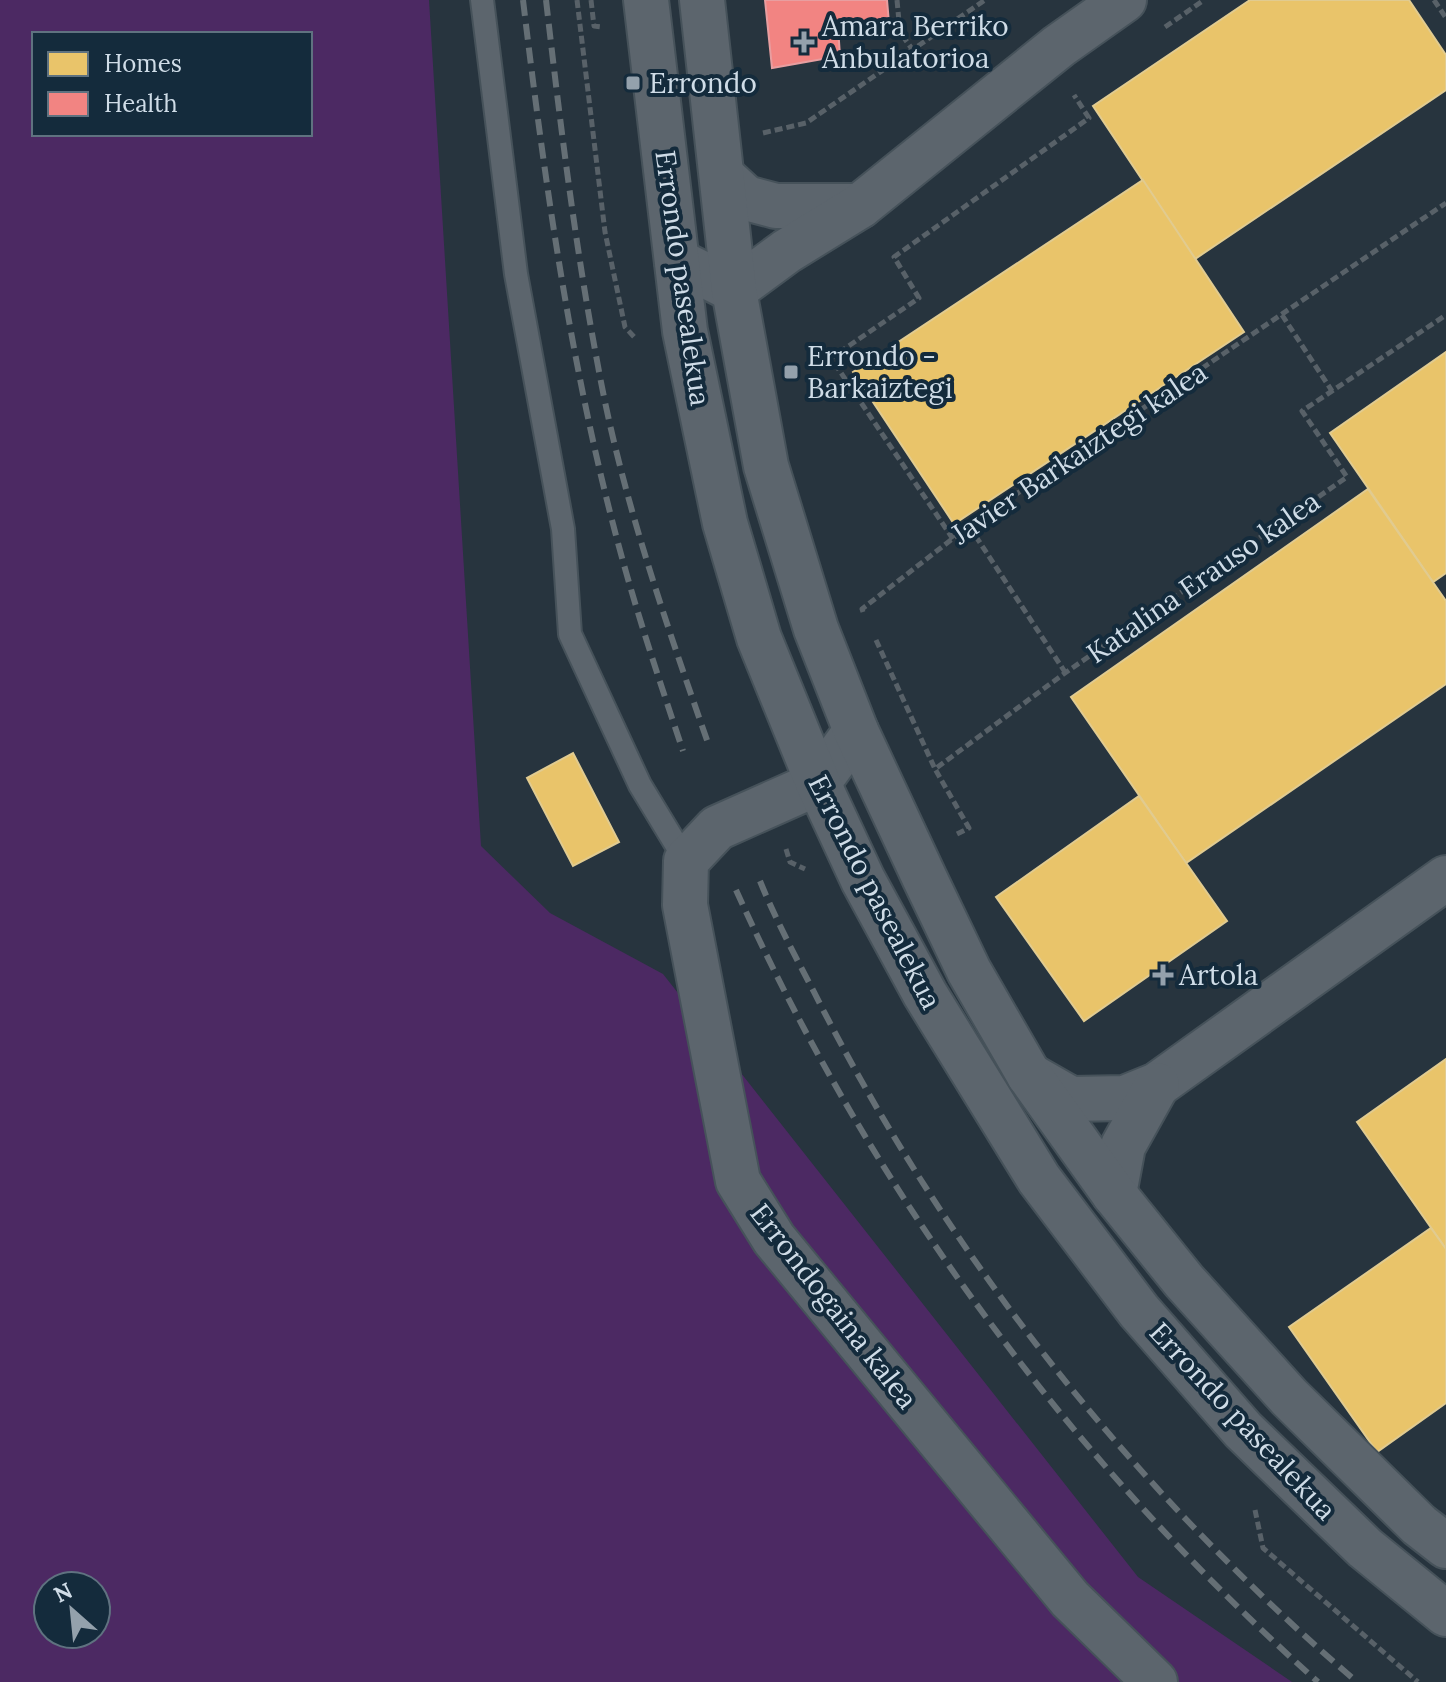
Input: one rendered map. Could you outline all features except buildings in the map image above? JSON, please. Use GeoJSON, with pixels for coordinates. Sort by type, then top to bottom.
{"type":"FeatureCollection","features":[{"type":"Feature","properties":{"kind":"main road","name":"Errondo pasealekua"},"geometry":{"type":"LineString","coordinates":[[646,0],[685,331],[725,523],[759,638],[818,783],[863,880],[925,994],[1039,1179],[1139,1311],[1243,1430],[1365,1548],[1446,1614]]}},
{"type":"Feature","properties":{"kind":"main road","name":"Errondo pasealekua"},"geometry":{"type":"LineString","coordinates":[[702,0],[734,290],[766,466],[816,629],[856,731],[969,971],[1029,1075],[1114,1194],[1184,1281],[1289,1397],[1419,1525],[1446,1546]]}},
{"type":"Feature","properties":{"kind":"main road"},"geometry":{"type":"LineString","coordinates":[[677,261],[734,290],[787,251],[860,206],[1059,46],[1124,0]]}},
{"type":"Feature","properties":{"kind":"main road"},"geometry":{"type":"LineString","coordinates":[[722,176],[746,198],[776,206],[860,206]]}},
{"type":"Feature","properties":{"kind":"main road"},"geometry":{"type":"LineString","coordinates":[[686,861],[717,828],[818,783],[856,731]]}},
{"type":"Feature","properties":{"kind":"main road","name":"Errondogaina kalea"},"geometry":{"type":"LineString","coordinates":[[686,861],[685,905],[738,1181],[774,1239],[1070,1599],[1155,1682]]}},
{"type":"Feature","properties":{"kind":"main road"},"geometry":{"type":"LineString","coordinates":[[1029,1075],[1071,1099],[1125,1098],[1157,1085],[1446,878]]}},
{"type":"Feature","properties":{"kind":"main road"},"geometry":{"type":"LineString","coordinates":[[1114,1194],[1123,1146],[1157,1085]]}},
{"type":"Feature","properties":{"kind":"lane"},"geometry":{"type":"LineString","coordinates":[[482,0],[516,274],[563,529],[570,634],[640,785],[686,861]]}},
{"type":"Feature","properties":{"kind":"path"},"geometry":{"type":"LineString","coordinates":[[897,0],[900,32],[912,49]]}},
{"type":"Feature","properties":{"kind":"path"},"geometry":{"type":"LineString","coordinates":[[750,136],[806,123],[985,0]]}},
{"type":"Feature","properties":{"kind":"path"},"geometry":{"type":"LineString","coordinates":[[1156,33],[1204,0]]}},
{"type":"Feature","properties":{"kind":"path"},"geometry":{"type":"LineString","coordinates":[[1434,0],[1446,18]]}},
{"type":"Feature","properties":{"kind":"path"},"geometry":{"type":"LineString","coordinates":[[953,539],[831,358],[919,298],[894,257],[1089,118],[1072,93]]}},
{"type":"Feature","properties":{"kind":"path","name":"Javier Barkaiztegi kalea"},"geometry":{"type":"LineString","coordinates":[[868,622],[862,609],[969,526],[1446,203]]}},
{"type":"Feature","properties":{"kind":"path"},"geometry":{"type":"LineString","coordinates":[[1282,315],[1332,391]]}},
{"type":"Feature","properties":{"kind":"path","name":"Katalina Erauso kalea"},"geometry":{"type":"LineString","coordinates":[[935,769],[1065,673],[1347,477],[1302,411],[1446,315]]}},
{"type":"Feature","properties":{"kind":"path"},"geometry":{"type":"LineString","coordinates":[[969,526],[1065,673]]}},
{"type":"Feature","properties":{"kind":"path"},"geometry":{"type":"LineString","coordinates":[[874,636],[935,769],[969,828],[955,835]]}},
{"type":"Feature","properties":{"kind":"shaded area"},"geometry":{"type":"Polygon","coordinates":[[[0,0],[429,0],[481,846],[550,913],[663,974],[1138,1577],[1292,1682],[0,1682],[0,0]]]}},
{"type":"Feature","properties":{"kind":"railway"},"geometry":{"type":"LineString","coordinates":[[523,0],[563,288],[591,431],[626,572],[683,751]]}},
{"type":"Feature","properties":{"kind":"railway"},"geometry":{"type":"LineString","coordinates":[[546,0],[575,229],[608,414],[646,556],[708,743]]}},
{"type":"Feature","properties":{"kind":"railway"},"geometry":{"type":"LineString","coordinates":[[760,881],[865,1087],[922,1182],[984,1274],[1051,1363],[1196,1530],[1275,1608],[1357,1682]]}},
{"type":"Feature","properties":{"kind":"railway"},"geometry":{"type":"LineString","coordinates":[[736,890],[790,1002],[850,1110],[915,1215],[985,1316],[1061,1414],[1142,1507],[1228,1597],[1318,1682]]}},
{"type":"Feature","properties":{"kind":"place","name":"Amara Berriko Anbulatorioa"},"geometry":{"type":"Point","coordinates":[804,42]}},
{"type":"Feature","properties":{"kind":"place","name":"Errondo"},"geometry":{"type":"Point","coordinates":[633,83]}},
{"type":"Feature","properties":{"kind":"place","name":"Errondo - Barkaiztegi"},"geometry":{"type":"Point","coordinates":[791,372]}},
{"type":"Feature","properties":{"kind":"place","name":"Artola"},"geometry":{"type":"Point","coordinates":[1163,975]}}]}
